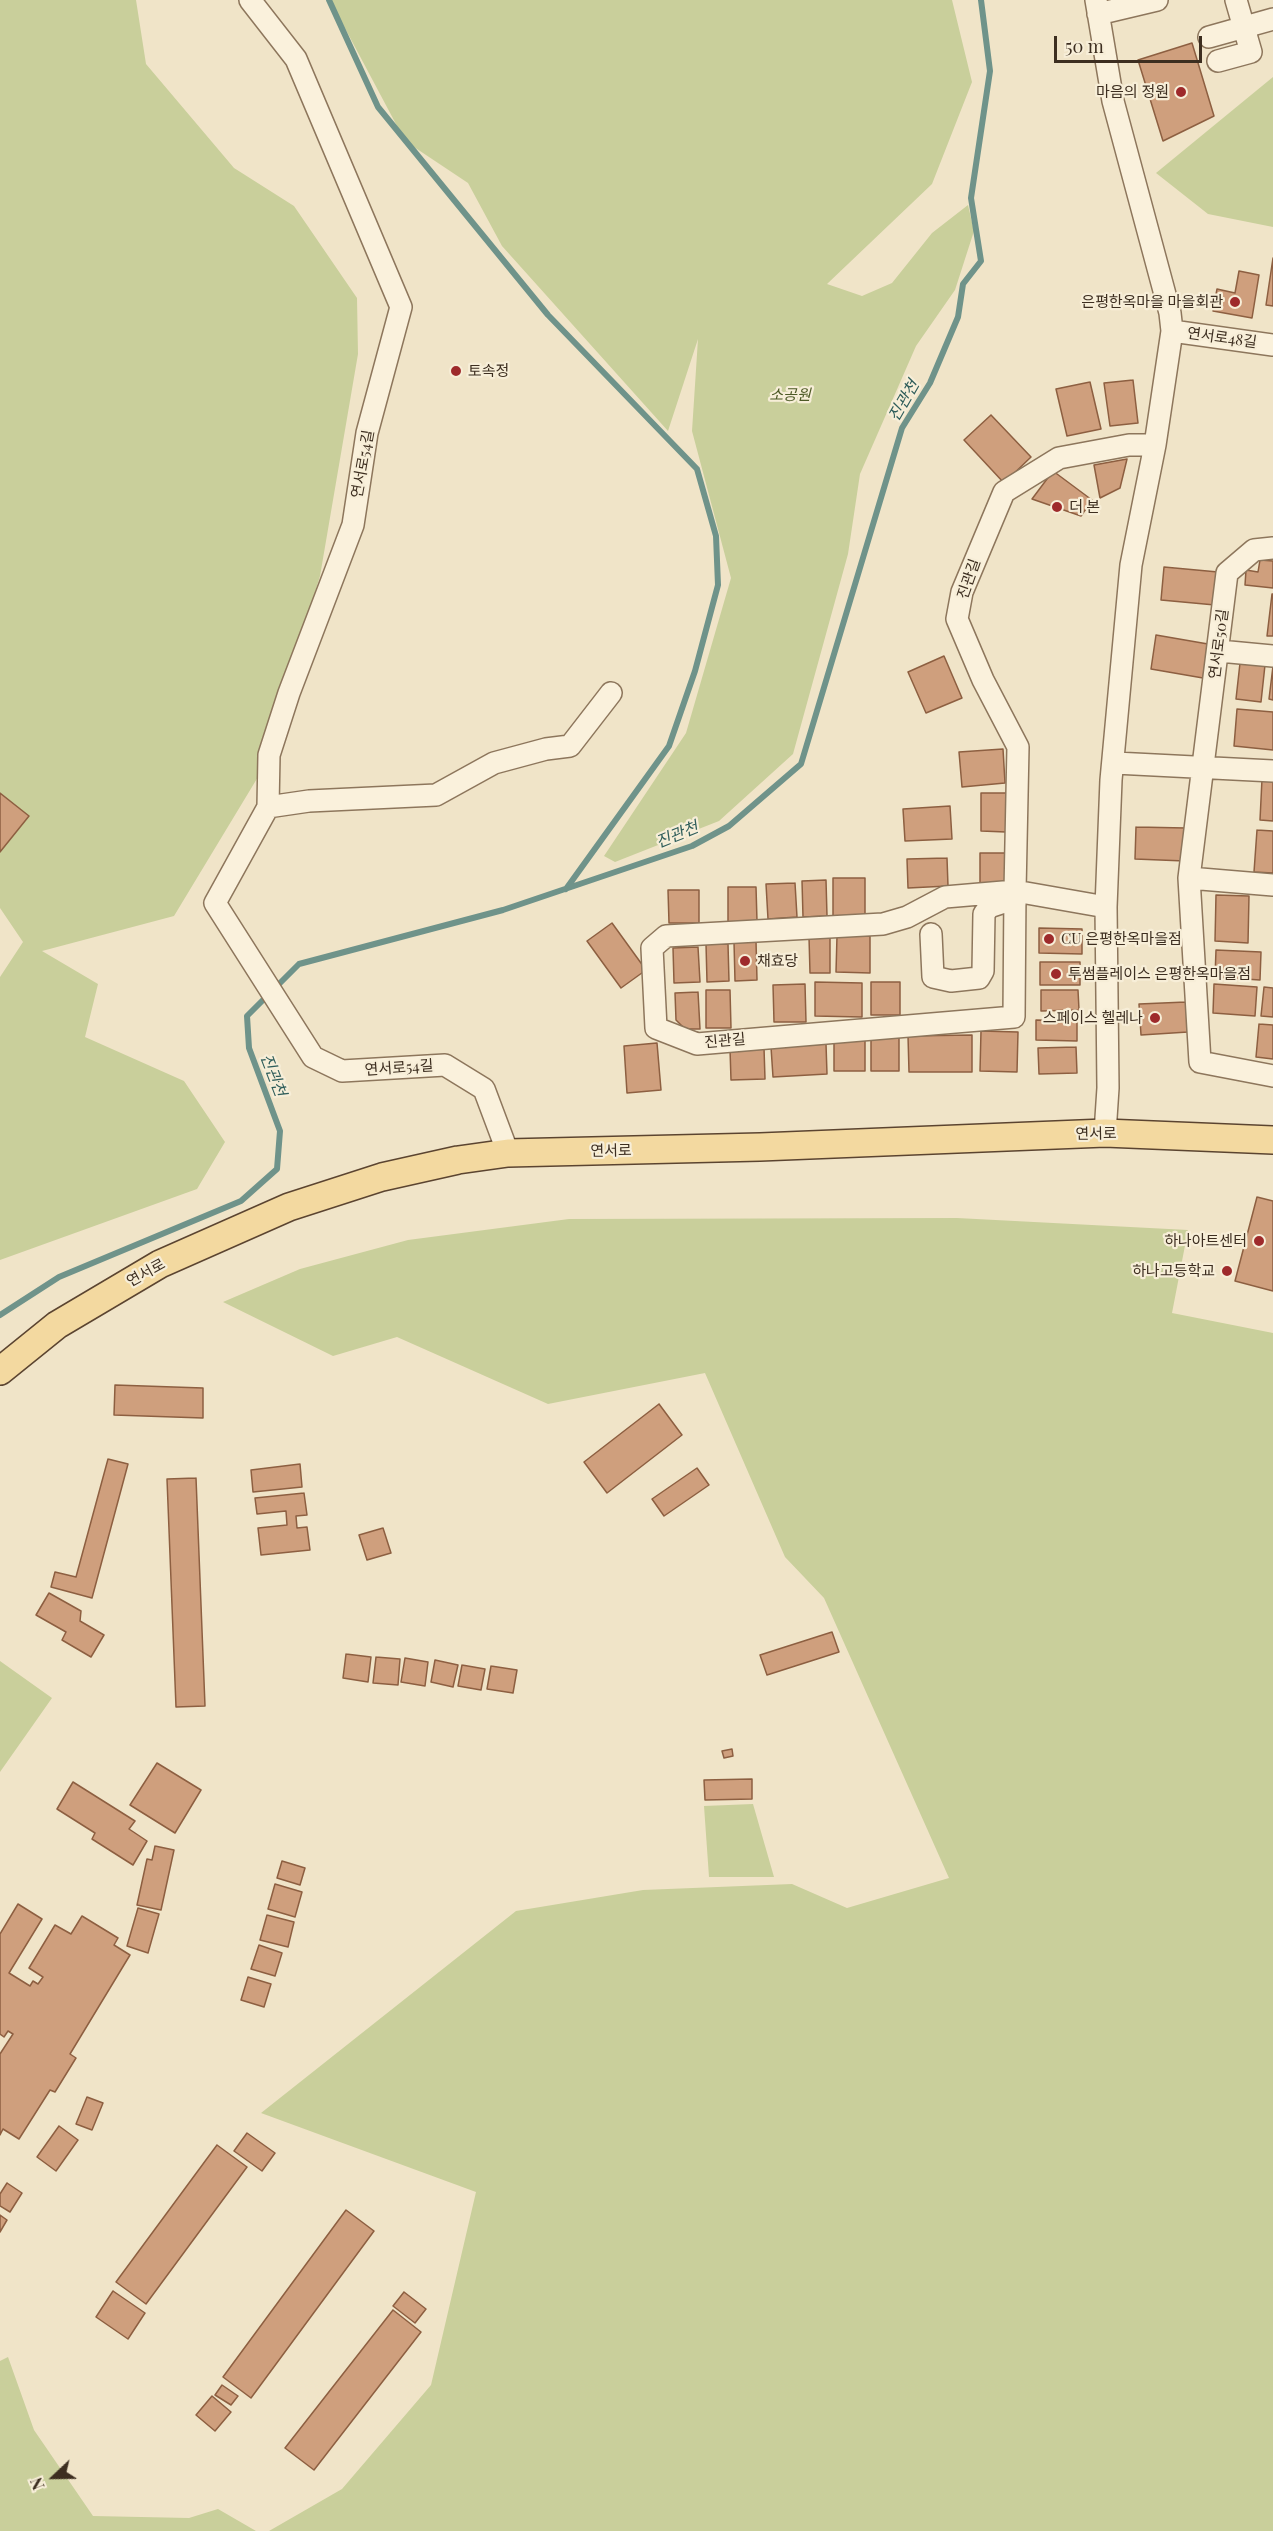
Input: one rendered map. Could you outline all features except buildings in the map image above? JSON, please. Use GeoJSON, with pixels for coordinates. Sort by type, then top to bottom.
{"type":"FeatureCollection","features":[{"type":"Feature","properties":{"kind":"main road","name":"연서로"},"geometry":{"type":"LineString","coordinates":[[0,1371],[57,1325],[160,1264],[289,1207],[382,1177],[458,1160],[508,1153],[760,1147],[1105,1133],[1273,1140]]}},
{"type":"Feature","properties":{"kind":"street","name":"연서로54길"},"geometry":{"type":"LineString","coordinates":[[250,0],[297,59],[401,308],[367,432],[353,525],[289,693],[269,756],[268,807],[215,903],[313,1057],[342,1071],[445,1065],[484,1089],[508,1153]]}},
{"type":"Feature","properties":{"kind":"street"},"geometry":{"type":"LineString","coordinates":[[1105,1133],[1108,1088],[1106,907],[1111,792],[1131,565],[1155,444],[1172,331],[1170,313],[1113,101],[1097,7],[1157,0]]}},
{"type":"Feature","properties":{"kind":"street"},"geometry":{"type":"LineString","coordinates":[[1218,61],[1251,52],[1236,0]]}},
{"type":"Feature","properties":{"kind":"street"},"geometry":{"type":"LineString","coordinates":[[1209,37],[1273,19]]}},
{"type":"Feature","properties":{"kind":"street","name":"연서로48길"},"geometry":{"type":"LineString","coordinates":[[1172,331],[1273,345]]}},
{"type":"Feature","properties":{"kind":"street","name":"진관길"},"geometry":{"type":"LineString","coordinates":[[1106,907],[1015,897],[945,897],[907,917],[883,924],[666,936],[652,948],[656,1028],[697,1044],[1014,1017],[1015,897],[1017,747],[983,681],[957,619],[962,592],[1004,492],[1059,458],[1129,445],[1155,444]]}},
{"type":"Feature","properties":{"kind":"street","name":"연서로50길"},"geometry":{"type":"LineString","coordinates":[[1273,548],[1254,550],[1227,573],[1189,878],[1200,1062],[1273,1076]]}},
{"type":"Feature","properties":{"kind":"street"},"geometry":{"type":"LineString","coordinates":[[1219,651],[1273,656]]}},
{"type":"Feature","properties":{"kind":"street"},"geometry":{"type":"LineString","coordinates":[[268,807],[309,801],[436,795],[494,763],[546,749],[570,746],[611,693]]}},
{"type":"Feature","properties":{"kind":"street"},"geometry":{"type":"LineString","coordinates":[[1115,763],[1273,771]]}},
{"type":"Feature","properties":{"kind":"street"},"geometry":{"type":"LineString","coordinates":[[1189,878],[1273,885]]}},
{"type":"Feature","properties":{"kind":"street"},"geometry":{"type":"LineString","coordinates":[[931,934],[933,977],[951,981],[979,978],[983,971],[984,914],[989,907],[1015,897]]}},
{"type":"Feature","properties":{"kind":"green space"},"geometry":{"type":"Polygon","coordinates":[[[0,0],[136,0],[146,64],[234,168],[294,206],[357,298],[358,354],[320,576],[258,777],[174,916],[42,951],[98,984],[85,1037],[184,1081],[225,1142],[197,1189],[0,1260],[0,977],[23,942],[0,908],[0,0]]]}},
{"type":"Feature","properties":{"kind":"green space","name":"소공원"},"geometry":{"type":"Polygon","coordinates":[[[330,0],[952,0],[972,82],[932,184],[827,284],[862,296],[892,283],[932,233],[968,205],[974,231],[955,290],[916,346],[860,474],[848,554],[793,754],[719,821],[615,862],[604,856],[686,733],[731,578],[692,431],[698,339],[668,431],[502,246],[468,183],[405,141],[330,0]]]}},
{"type":"Feature","properties":{"kind":"green space"},"geometry":{"type":"Polygon","coordinates":[[[1273,77],[1273,227],[1208,214],[1156,173],[1273,77]]]}},
{"type":"Feature","properties":{"kind":"green space"},"geometry":{"type":"Polygon","coordinates":[[[957,1218],[1188,1230],[1172,1313],[1273,1333],[1273,2531],[269,2531],[342,2489],[431,2385],[476,2192],[261,2113],[516,1911],[643,1890],[792,1884],[847,1908],[949,1878],[824,1598],[785,1557],[705,1373],[548,1404],[397,1337],[333,1356],[223,1302],[300,1269],[408,1240],[569,1219],[957,1218]]]}},
{"type":"Feature","properties":{"kind":"green space"},"geometry":{"type":"Polygon","coordinates":[[[0,1661],[52,1698],[0,1772],[0,1661]]]}},
{"type":"Feature","properties":{"kind":"green space"},"geometry":{"type":"Polygon","coordinates":[[[753,1804],[774,1877],[709,1877],[704,1806],[753,1804]]]}},
{"type":"Feature","properties":{"kind":"green space"},"geometry":{"type":"Polygon","coordinates":[[[8,2357],[34,2430],[93,2516],[189,2518],[218,2509],[256,2531],[0,2531],[0,2361],[8,2357]]]}},
{"type":"Feature","properties":{"kind":"waterway"},"geometry":{"type":"LineString","coordinates":[[329,0],[378,107],[548,315],[697,469],[716,536],[718,585],[695,671],[669,746],[566,889]]}},
{"type":"Feature","properties":{"kind":"waterway","name":"진관천"},"geometry":{"type":"LineString","coordinates":[[0,1315],[59,1277],[241,1201],[277,1169],[280,1131],[249,1048],[247,1016],[299,964],[503,910],[692,846],[729,826],[801,764],[902,428],[930,383],[958,317],[963,284],[981,261],[971,198],[990,71],[981,0]]}},
{"type":"Feature","properties":{"kind":"place","name":"마음의 정원"},"geometry":{"type":"Point","coordinates":[1181,92]}},
{"type":"Feature","properties":{"kind":"place","name":"은평한옥마을 마을회관"},"geometry":{"type":"Point","coordinates":[1235,302]}},
{"type":"Feature","properties":{"kind":"place","name":"토속정"},"geometry":{"type":"Point","coordinates":[456,371]}},
{"type":"Feature","properties":{"kind":"place","name":"더 본"},"geometry":{"type":"Point","coordinates":[1057,507]}},
{"type":"Feature","properties":{"kind":"place","name":"CU 은평한옥마을점"},"geometry":{"type":"Point","coordinates":[1049,939]}},
{"type":"Feature","properties":{"kind":"place","name":"채효당"},"geometry":{"type":"Point","coordinates":[745,961]}},
{"type":"Feature","properties":{"kind":"place","name":"투썸플레이스 은평한옥마을점"},"geometry":{"type":"Point","coordinates":[1056,974]}},
{"type":"Feature","properties":{"kind":"place","name":"스페이스 헬레나"},"geometry":{"type":"Point","coordinates":[1155,1018]}},
{"type":"Feature","properties":{"kind":"place","name":"하나아트센터"},"geometry":{"type":"Point","coordinates":[1259,1241]}},
{"type":"Feature","properties":{"kind":"place","name":"하나고등학교"},"geometry":{"type":"Point","coordinates":[1227,1271]}}]}
